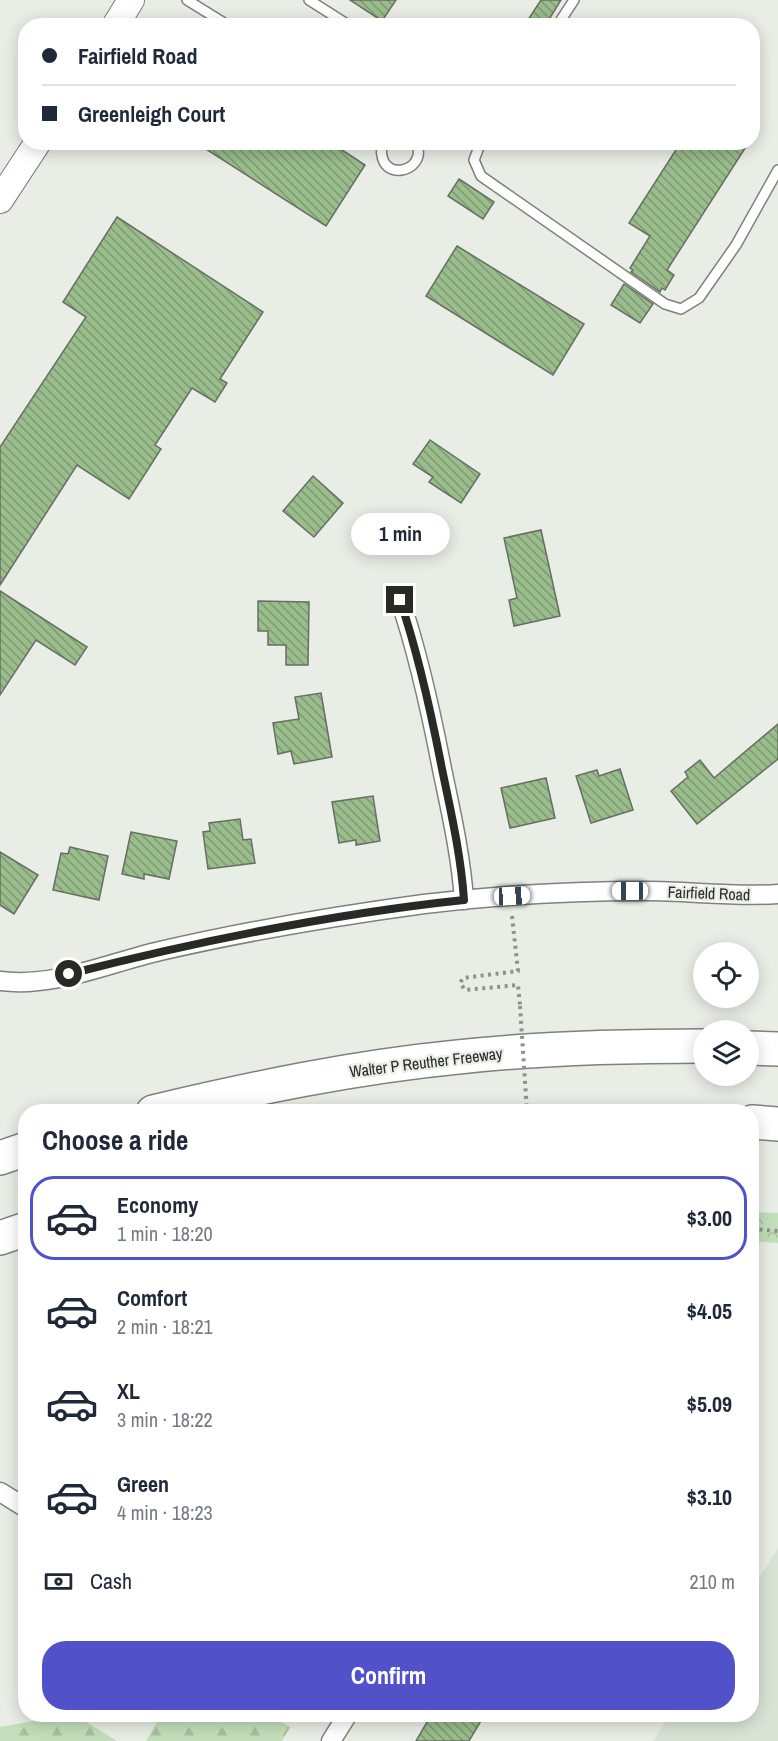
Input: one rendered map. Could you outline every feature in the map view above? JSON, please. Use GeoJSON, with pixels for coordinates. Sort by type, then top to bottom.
{"type":"FeatureCollection","features":[{"type":"Feature","properties":{"kind":"highway","name":"Walter P Reuther Freeway"},"geometry":{"type":"LineString","coordinates":[[188,1104],[289,1081],[456,1057],[542,1049],[693,1046]]}},
{"type":"Feature","properties":{"kind":"highway"},"geometry":{"type":"LineString","coordinates":[[759,1048],[778,1049]]}},
{"type":"Feature","properties":{"kind":"highway"},"geometry":{"type":"LineString","coordinates":[[759,1123],[778,1124]]}},
{"type":"Feature","properties":{"kind":"highway"},"geometry":{"type":"LineString","coordinates":[[0,1158],[18,1152]]}},
{"type":"Feature","properties":{"kind":"highway"},"geometry":{"type":"LineString","coordinates":[[0,1238],[18,1232]]}},
{"type":"Feature","properties":{"kind":"main road"},"geometry":{"type":"LineString","coordinates":[[120,18],[131,0]]}},
{"type":"Feature","properties":{"kind":"main road"},"geometry":{"type":"LineString","coordinates":[[0,200],[33,150]]}},
{"type":"Feature","properties":{"kind":"street"},"geometry":{"type":"LineString","coordinates":[[400,600],[427,692],[452,816],[464,900]]}},
{"type":"Feature","properties":{"kind":"street","name":"Fairfield Road"},"geometry":{"type":"LineString","coordinates":[[0,981],[47,980],[159,951],[249,932],[425,904],[595,892],[778,894]]}},
{"type":"Feature","properties":{"kind":"street"},"geometry":{"type":"LineString","coordinates":[[0,1492],[18,1503]]}},
{"type":"Feature","properties":{"kind":"street"},"geometry":{"type":"LineString","coordinates":[[331,1741],[343,1722]]}},
{"type":"Feature","properties":{"kind":"lane"},"geometry":{"type":"LineString","coordinates":[[187,0],[216,18]]}},
{"type":"Feature","properties":{"kind":"lane"},"geometry":{"type":"LineString","coordinates":[[309,0],[337,18]]}},
{"type":"Feature","properties":{"kind":"lane"},"geometry":{"type":"LineString","coordinates":[[562,18],[574,0]]}},
{"type":"Feature","properties":{"kind":"lane"},"geometry":{"type":"LineString","coordinates":[[381,150],[384,163],[395,170],[403,171],[411,167],[418,158],[418,150]]}},
{"type":"Feature","properties":{"kind":"lane"},"geometry":{"type":"LineString","coordinates":[[478,150],[474,160],[481,176],[665,304],[681,309],[699,298],[736,245],[778,170]]}},
{"type":"Feature","properties":{"kind":"path"},"geometry":{"type":"LineString","coordinates":[[512,914],[519,971],[463,978],[460,983],[465,990],[518,985],[526,1104]]}},
{"type":"Feature","properties":{"kind":"path"},"geometry":{"type":"LineString","coordinates":[[759,1230],[778,1231]]}},
{"type":"Feature","properties":{"kind":"shaded area"},"geometry":{"type":"Polygon","coordinates":[[[778,1548],[778,1741],[653,1741],[665,1722],[759,1722],[759,1578],[778,1548]]]}},
{"type":"Feature","properties":{"kind":"green space"},"geometry":{"type":"Polygon","coordinates":[[[759,1212],[778,1213],[778,1243],[759,1242],[759,1212]]]}},
{"type":"Feature","properties":{"kind":"green space"},"geometry":{"type":"Polygon","coordinates":[[[28,1722],[86,1722],[117,1741],[0,1741],[0,1727],[28,1722]]]}},
{"type":"Feature","properties":{"kind":"green space"},"geometry":{"type":"Polygon","coordinates":[[[157,1722],[282,1722],[290,1727],[282,1741],[146,1741],[157,1722]]]}},
{"type":"Feature","properties":{"kind":"building"},"geometry":{"type":"Polygon","coordinates":[[[350,0],[396,0],[384,18],[377,18],[350,0]]]}},
{"type":"Feature","properties":{"kind":"building"},"geometry":{"type":"Polygon","coordinates":[[[541,0],[561,0],[550,18],[529,18],[541,0]]]}},
{"type":"Feature","properties":{"kind":"building"},"geometry":{"type":"Polygon","coordinates":[[[207,150],[342,150],[365,165],[326,226],[207,150]]]}},
{"type":"Feature","properties":{"kind":"building"},"geometry":{"type":"Polygon","coordinates":[[[676,150],[744,150],[667,270],[674,275],[665,290],[662,288],[660,292],[631,272],[633,270],[630,268],[650,236],[629,223],[676,150]]]}},
{"type":"Feature","properties":{"kind":"building"},"geometry":{"type":"Polygon","coordinates":[[[459,179],[494,202],[483,219],[448,196],[459,179]]]}},
{"type":"Feature","properties":{"kind":"building"},"geometry":{"type":"Polygon","coordinates":[[[117,217],[263,312],[220,379],[227,383],[215,402],[192,388],[155,445],[161,449],[129,499],[77,465],[0,585],[0,447],[86,317],[63,302],[117,217]]]}},
{"type":"Feature","properties":{"kind":"building"},"geometry":{"type":"Polygon","coordinates":[[[457,246],[584,324],[553,375],[426,296],[457,246]]]}},
{"type":"Feature","properties":{"kind":"building"},"geometry":{"type":"Polygon","coordinates":[[[624,284],[653,304],[640,323],[611,305],[624,284]]]}},
{"type":"Feature","properties":{"kind":"building"},"geometry":{"type":"Polygon","coordinates":[[[430,440],[480,474],[461,503],[429,482],[433,477],[413,464],[430,440]]]}},
{"type":"Feature","properties":{"kind":"building"},"geometry":{"type":"Polygon","coordinates":[[[313,476],[343,503],[314,537],[283,511],[313,476]]]}},
{"type":"Feature","properties":{"kind":"building"},"geometry":{"type":"Polygon","coordinates":[[[541,530],[560,616],[514,626],[509,600],[517,598],[504,538],[541,530]]]}},
{"type":"Feature","properties":{"kind":"building"},"geometry":{"type":"Polygon","coordinates":[[[0,591],[87,647],[75,665],[36,640],[0,695],[0,591]]]}},
{"type":"Feature","properties":{"kind":"building"},"geometry":{"type":"Polygon","coordinates":[[[258,601],[309,602],[308,665],[286,665],[286,645],[268,645],[268,631],[258,631],[258,601]]]}},
{"type":"Feature","properties":{"kind":"building"},"geometry":{"type":"Polygon","coordinates":[[[321,693],[332,757],[294,764],[291,751],[278,754],[273,723],[299,719],[295,697],[321,693]]]}},
{"type":"Feature","properties":{"kind":"building"},"geometry":{"type":"Polygon","coordinates":[[[778,724],[778,759],[697,824],[671,791],[688,777],[685,772],[700,760],[714,778],[778,724]]]}},
{"type":"Feature","properties":{"kind":"building"},"geometry":{"type":"Polygon","coordinates":[[[620,769],[633,810],[591,823],[576,776],[597,770],[599,776],[620,769]]]}},
{"type":"Feature","properties":{"kind":"building"},"geometry":{"type":"Polygon","coordinates":[[[546,778],[555,818],[510,828],[501,788],[546,778]]]}},
{"type":"Feature","properties":{"kind":"building"},"geometry":{"type":"Polygon","coordinates":[[[373,796],[380,841],[356,845],[356,840],[339,843],[332,802],[373,796]]]}},
{"type":"Feature","properties":{"kind":"building"},"geometry":{"type":"Polygon","coordinates":[[[240,819],[243,840],[251,839],[255,863],[208,869],[203,832],[210,831],[209,823],[240,819]]]}},
{"type":"Feature","properties":{"kind":"building"},"geometry":{"type":"Polygon","coordinates":[[[131,832],[177,841],[169,879],[144,874],[144,879],[122,874],[131,832]]]}},
{"type":"Feature","properties":{"kind":"building"},"geometry":{"type":"Polygon","coordinates":[[[70,847],[108,856],[99,900],[53,890],[61,853],[68,854],[70,847]]]}},
{"type":"Feature","properties":{"kind":"building"},"geometry":{"type":"Polygon","coordinates":[[[0,852],[38,875],[14,914],[0,905],[0,852]]]}},
{"type":"Feature","properties":{"kind":"building"},"geometry":{"type":"Polygon","coordinates":[[[427,1722],[480,1722],[469,1741],[416,1741],[427,1722]]]}},
{"type":"Feature","properties":{"kind":"route"},"geometry":{"type":"LineString","coordinates":[[69,974],[159,951],[249,932],[464,900],[463,880],[452,816],[427,692],[400,600]]}}]}
